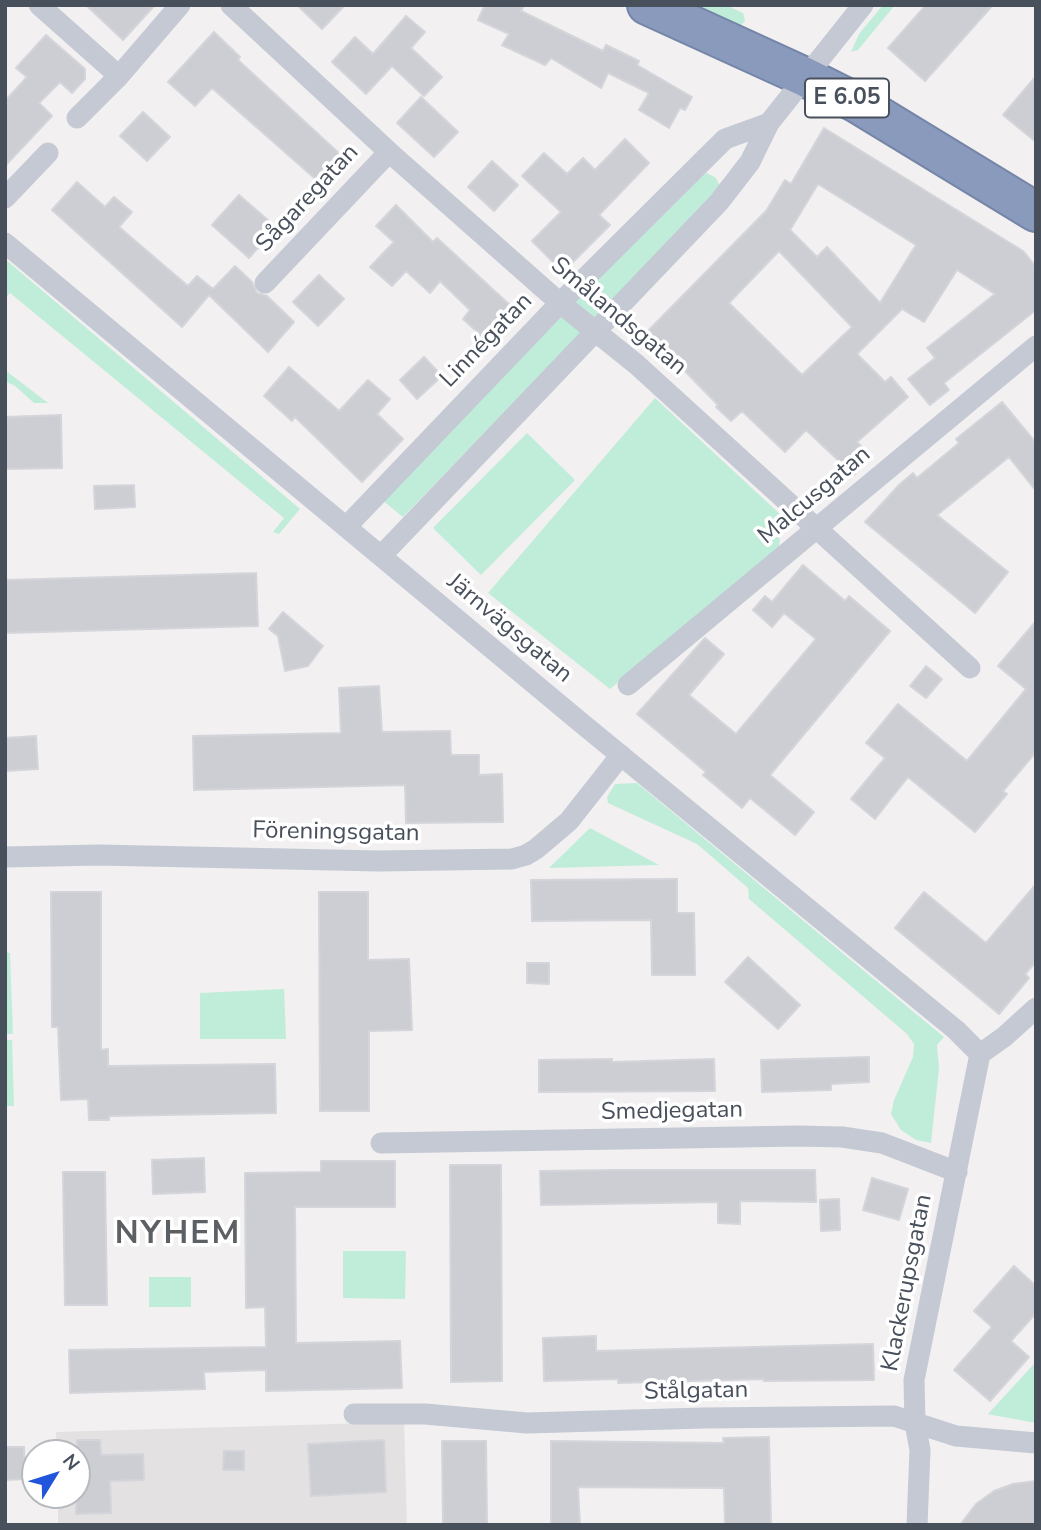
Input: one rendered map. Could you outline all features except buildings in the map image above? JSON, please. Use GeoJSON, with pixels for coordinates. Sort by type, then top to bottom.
{"type":"FeatureCollection","features":[{"type":"Feature","properties":{"kind":"highway","name":"E 6.05"},"geometry":{"type":"LineString","coordinates":[[647,5],[857,103],[1036,212]]}},
{"type":"Feature","properties":{"kind":"street"},"geometry":{"type":"LineString","coordinates":[[39,5],[119,76]]}},
{"type":"Feature","properties":{"kind":"street"},"geometry":{"type":"LineString","coordinates":[[77,118],[119,76],[180,5]]}},
{"type":"Feature","properties":{"kind":"street","name":"Smålandsgatan"},"geometry":{"type":"LineString","coordinates":[[231,5],[389,152],[560,303],[636,365],[970,668]]}},
{"type":"Feature","properties":{"kind":"street"},"geometry":{"type":"LineString","coordinates":[[381,556],[719,202],[751,162],[769,123],[863,5]]}},
{"type":"Feature","properties":{"kind":"street","name":"Linnégatan"},"geometry":{"type":"LineString","coordinates":[[346,527],[560,303],[724,139],[769,123]]}},
{"type":"Feature","properties":{"kind":"street","name":"Sågaregatan"},"geometry":{"type":"LineString","coordinates":[[264,283],[389,152]]}},
{"type":"Feature","properties":{"kind":"street"},"geometry":{"type":"LineString","coordinates":[[5,198],[48,153]]}},
{"type":"Feature","properties":{"kind":"street","name":"Järnvägsgatan"},"geometry":{"type":"LineString","coordinates":[[5,243],[956,1030],[980,1054]]}},
{"type":"Feature","properties":{"kind":"street","name":"Malcusgatan"},"geometry":{"type":"LineString","coordinates":[[628,685],[1036,346]]}},
{"type":"Feature","properties":{"kind":"street","name":"Föreningsgatan"},"geometry":{"type":"LineString","coordinates":[[5,857],[99,855],[379,861],[512,859],[537,849],[569,821],[621,755]]}},
{"type":"Feature","properties":{"kind":"street"},"geometry":{"type":"LineString","coordinates":[[980,1054],[1036,1008]]}},
{"type":"Feature","properties":{"kind":"street","name":"Klackerupsgatan"},"geometry":{"type":"LineString","coordinates":[[917,1525],[920,1450],[915,1423],[914,1380],[980,1054]]}},
{"type":"Feature","properties":{"kind":"street","name":"Smedjegatan"},"geometry":{"type":"LineString","coordinates":[[381,1143],[799,1136],[842,1138],[882,1143],[957,1172]]}},
{"type":"Feature","properties":{"kind":"street","name":"Stålgatan"},"geometry":{"type":"LineString","coordinates":[[355,1414],[425,1414],[527,1423],[894,1416],[956,1436],[1036,1443]]}},
{"type":"Feature","properties":{"kind":"shaded area"},"geometry":{"type":"Polygon","coordinates":[[[404,1422],[407,1525],[58,1525],[58,1509],[91,1509],[91,1439],[56,1439],[56,1432],[404,1422]]]}},
{"type":"Feature","properties":{"kind":"green space"},"geometry":{"type":"Polygon","coordinates":[[[702,5],[726,5],[743,13],[745,20],[739,30],[711,18],[702,5]]]}},
{"type":"Feature","properties":{"kind":"green space"},"geometry":{"type":"Polygon","coordinates":[[[883,5],[895,5],[858,50],[851,52],[859,34],[883,5]]]}},
{"type":"Feature","properties":{"kind":"green space"},"geometry":{"type":"Polygon","coordinates":[[[707,173],[716,178],[720,186],[592,321],[578,310],[576,301],[699,177],[707,173]]]}},
{"type":"Feature","properties":{"kind":"green space"},"geometry":{"type":"Polygon","coordinates":[[[5,259],[300,509],[279,534],[273,532],[284,518],[10,293],[5,298],[5,259]]]}},
{"type":"Feature","properties":{"kind":"green space"},"geometry":{"type":"Polygon","coordinates":[[[561,315],[581,333],[403,517],[382,500],[561,315]]]}},
{"type":"Feature","properties":{"kind":"green space"},"geometry":{"type":"Polygon","coordinates":[[[5,370],[48,403],[34,403],[5,381],[5,370]]]}},
{"type":"Feature","properties":{"kind":"green space"},"geometry":{"type":"Polygon","coordinates":[[[655,398],[782,516],[779,548],[610,689],[488,593],[655,398]]]}},
{"type":"Feature","properties":{"kind":"green space"},"geometry":{"type":"Polygon","coordinates":[[[527,433],[575,480],[481,575],[433,528],[527,433]]]}},
{"type":"Feature","properties":{"kind":"green space"},"geometry":{"type":"Polygon","coordinates":[[[637,783],[944,1037],[937,1045],[939,1068],[931,1143],[916,1140],[901,1130],[891,1114],[894,1100],[913,1057],[914,1044],[907,1034],[749,899],[748,888],[697,844],[608,803],[607,797],[615,784],[637,783]]]}},
{"type":"Feature","properties":{"kind":"green space"},"geometry":{"type":"Polygon","coordinates":[[[590,828],[659,865],[549,868],[590,828]]]}},
{"type":"Feature","properties":{"kind":"green space"},"geometry":{"type":"Polygon","coordinates":[[[5,952],[10,953],[13,1034],[5,1034],[5,952]]]}},
{"type":"Feature","properties":{"kind":"green space"},"geometry":{"type":"Polygon","coordinates":[[[284,989],[286,1039],[200,1039],[200,993],[284,989]]]}},
{"type":"Feature","properties":{"kind":"green space"},"geometry":{"type":"Polygon","coordinates":[[[5,1040],[12,1040],[14,1106],[5,1106],[5,1040]]]}},
{"type":"Feature","properties":{"kind":"green space"},"geometry":{"type":"Polygon","coordinates":[[[343,1251],[406,1251],[405,1299],[343,1298],[343,1251]]]}},
{"type":"Feature","properties":{"kind":"green space"},"geometry":{"type":"Polygon","coordinates":[[[149,1277],[191,1277],[191,1307],[149,1307],[149,1277]]]}},
{"type":"Feature","properties":{"kind":"green space"},"geometry":{"type":"Polygon","coordinates":[[[1034,1364],[1036,1423],[987,1414],[988,1414],[1034,1364]]]}},
{"type":"Feature","properties":{"kind":"district","name":"NYHEM"},"geometry":{"type":"Point","coordinates":[178,1235]}}]}
